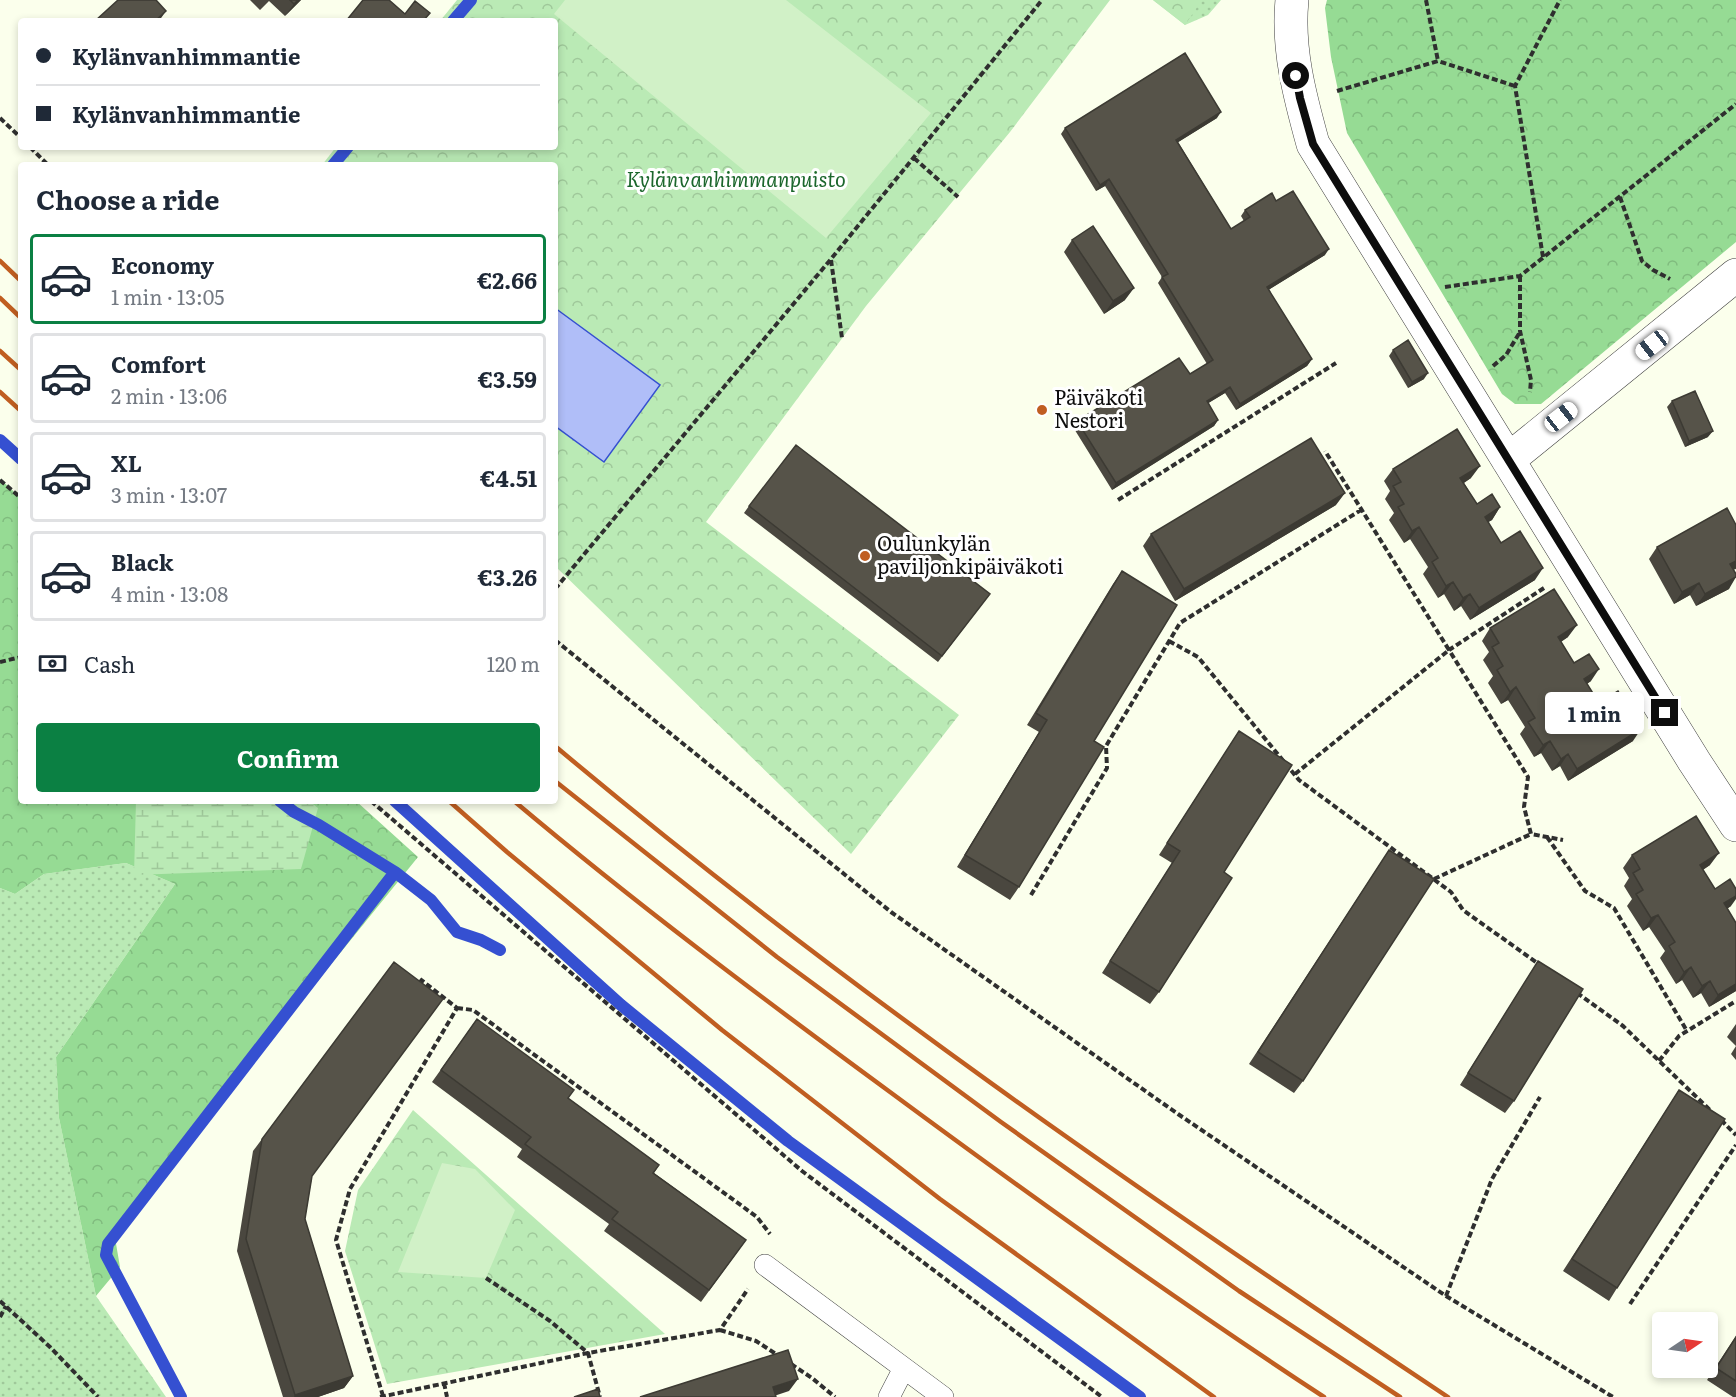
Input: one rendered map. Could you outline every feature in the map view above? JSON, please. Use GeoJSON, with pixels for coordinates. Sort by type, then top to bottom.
{"type":"FeatureCollection","features":[{"type":"Feature","properties":{"kind":"street"},"geometry":{"type":"LineString","coordinates":[[1292,0],[1293,54],[1300,98],[1313,144],[1517,452],[1575,568],[1736,825]]}},
{"type":"Feature","properties":{"kind":"street"},"geometry":{"type":"LineString","coordinates":[[1517,452],[1736,276]]}},
{"type":"Feature","properties":{"kind":"lane"},"geometry":{"type":"LineString","coordinates":[[765,1265],[943,1397]]}},
{"type":"Feature","properties":{"kind":"lane"},"geometry":{"type":"LineString","coordinates":[[889,1397],[904,1368]]}},
{"type":"Feature","properties":{"kind":"path"},"geometry":{"type":"LineString","coordinates":[[558,585],[831,259],[1042,0]]}},
{"type":"Feature","properties":{"kind":"path"},"geometry":{"type":"LineString","coordinates":[[1426,0],[1438,61]]}},
{"type":"Feature","properties":{"kind":"path"},"geometry":{"type":"LineString","coordinates":[[1543,258],[1515,87],[1560,0]]}},
{"type":"Feature","properties":{"kind":"path"},"geometry":{"type":"LineString","coordinates":[[1328,93],[1438,61],[1515,87]]}},
{"type":"Feature","properties":{"kind":"path"},"geometry":{"type":"LineString","coordinates":[[1441,288],[1520,276],[1736,104]]}},
{"type":"Feature","properties":{"kind":"path"},"geometry":{"type":"LineString","coordinates":[[0,118],[18,135]]}},
{"type":"Feature","properties":{"kind":"path"},"geometry":{"type":"LineString","coordinates":[[33,150],[45,162]]}},
{"type":"Feature","properties":{"kind":"path"},"geometry":{"type":"LineString","coordinates":[[914,158],[958,197]]}},
{"type":"Feature","properties":{"kind":"path"},"geometry":{"type":"LineString","coordinates":[[1620,197],[1642,261]]}},
{"type":"Feature","properties":{"kind":"path"},"geometry":{"type":"LineString","coordinates":[[831,259],[842,338]]}},
{"type":"Feature","properties":{"kind":"path"},"geometry":{"type":"LineString","coordinates":[[1517,452],[1531,380],[1520,332],[1520,276]]}},
{"type":"Feature","properties":{"kind":"path"},"geometry":{"type":"LineString","coordinates":[[1491,368],[1506,356],[1520,332]]}},
{"type":"Feature","properties":{"kind":"path"},"geometry":{"type":"LineString","coordinates":[[1118,500],[1336,363]]}},
{"type":"Feature","properties":{"kind":"path"},"geometry":{"type":"LineString","coordinates":[[1325,451],[1528,777],[1524,807],[1531,834]]}},
{"type":"Feature","properties":{"kind":"path"},"geometry":{"type":"LineString","coordinates":[[0,480],[18,495]]}},
{"type":"Feature","properties":{"kind":"path"},"geometry":{"type":"LineString","coordinates":[[1031,895],[1107,768],[1106,746],[1180,623],[1361,510]]}},
{"type":"Feature","properties":{"kind":"path"},"geometry":{"type":"LineString","coordinates":[[1294,774],[1449,650],[1575,568]]}},
{"type":"Feature","properties":{"kind":"path"},"geometry":{"type":"LineString","coordinates":[[1169,641],[1198,657],[1299,780],[1451,892],[1463,910],[1548,971]]}},
{"type":"Feature","properties":{"kind":"path"},"geometry":{"type":"LineString","coordinates":[[558,642],[891,912],[1178,1114],[1446,1296],[1612,1397]]}},
{"type":"Feature","properties":{"kind":"path"},"geometry":{"type":"LineString","coordinates":[[0,662],[18,658]]}},
{"type":"Feature","properties":{"kind":"path"},"geometry":{"type":"LineString","coordinates":[[375,804],[802,1170],[1102,1397]]}},
{"type":"Feature","properties":{"kind":"path"},"geometry":{"type":"LineString","coordinates":[[1434,879],[1531,834],[1563,840]]}},
{"type":"Feature","properties":{"kind":"path"},"geometry":{"type":"LineString","coordinates":[[1546,837],[1585,891],[1614,908],[1687,1031]]}},
{"type":"Feature","properties":{"kind":"path"},"geometry":{"type":"LineString","coordinates":[[420,979],[457,1008],[473,1010],[757,1216],[771,1236],[765,1265],[720,1330]]}},
{"type":"Feature","properties":{"kind":"path"},"geometry":{"type":"LineString","coordinates":[[1576,992],[1623,1026],[1736,1135]]}},
{"type":"Feature","properties":{"kind":"path"},"geometry":{"type":"LineString","coordinates":[[1659,1061],[1679,1036],[1736,1001]]}},
{"type":"Feature","properties":{"kind":"path"},"geometry":{"type":"LineString","coordinates":[[457,1008],[350,1189],[336,1240],[381,1396],[588,1353],[720,1330],[756,1341],[812,1378],[835,1397]]}},
{"type":"Feature","properties":{"kind":"path"},"geometry":{"type":"LineString","coordinates":[[1446,1296],[1492,1179],[1540,1097]]}},
{"type":"Feature","properties":{"kind":"path"},"geometry":{"type":"LineString","coordinates":[[1630,1304],[1736,1145]]}},
{"type":"Feature","properties":{"kind":"path"},"geometry":{"type":"LineString","coordinates":[[486,1278],[550,1321],[588,1353],[600,1397]]}},
{"type":"Feature","properties":{"kind":"path"},"geometry":{"type":"LineString","coordinates":[[0,1301],[50,1347],[98,1397]]}},
{"type":"Feature","properties":{"kind":"path"},"geometry":{"type":"LineString","coordinates":[[0,1317],[6,1306]]}},
{"type":"Feature","properties":{"kind":"path"},"geometry":{"type":"LineString","coordinates":[[444,1383],[447,1397]]}},
{"type":"Feature","properties":{"kind":"green space","name":"Kylänvanhimmanpuisto"},"geometry":{"type":"Polygon","coordinates":[[[457,0],[1110,0],[1010,132],[866,306],[706,522],[959,715],[851,854],[558,569],[558,162],[324,162],[334,150],[558,150],[558,18],[442,18],[457,0]]]}},
{"type":"Feature","properties":{"kind":"green space"},"geometry":{"type":"Polygon","coordinates":[[[565,0],[786,0],[931,113],[826,238],[554,14],[565,0]]]}},
{"type":"Feature","properties":{"kind":"green space"},"geometry":{"type":"Polygon","coordinates":[[[1153,0],[1221,0],[1208,15],[1185,25],[1153,0]]]}},
{"type":"Feature","properties":{"kind":"green space"},"geometry":{"type":"Polygon","coordinates":[[[1153,0],[1202,0],[1185,25],[1153,0]]]}},
{"type":"Feature","properties":{"kind":"green space"},"geometry":{"type":"Polygon","coordinates":[[[1327,0],[1736,0],[1736,242],[1541,404],[1515,404],[1502,394],[1347,133],[1331,57],[1325,8],[1327,0]]]}},
{"type":"Feature","properties":{"kind":"green space"},"geometry":{"type":"Polygon","coordinates":[[[0,479],[18,495],[18,804],[359,804],[418,857],[114,1232],[120,1267],[96,1296],[59,1118],[56,1057],[175,884],[126,863],[44,874],[15,894],[0,888],[0,479]]]}},
{"type":"Feature","properties":{"kind":"green space"},"geometry":{"type":"Polygon","coordinates":[[[136,804],[313,804],[318,808],[301,869],[134,875],[136,804]]]}},
{"type":"Feature","properties":{"kind":"green space"},"geometry":{"type":"Polygon","coordinates":[[[126,863],[175,884],[56,1057],[59,1118],[96,1296],[166,1397],[0,1397],[0,888],[15,894],[44,874],[126,863]]]}},
{"type":"Feature","properties":{"kind":"green space"},"geometry":{"type":"Polygon","coordinates":[[[413,1110],[665,1334],[387,1384],[345,1251],[358,1190],[413,1110]]]}},
{"type":"Feature","properties":{"kind":"green space"},"geometry":{"type":"Polygon","coordinates":[[[442,1163],[475,1169],[515,1210],[486,1278],[398,1272],[442,1163]]]}},
{"type":"Feature","properties":{"kind":"water"},"geometry":{"type":"Polygon","coordinates":[[[558,310],[660,385],[604,462],[558,428],[558,310]]]}},
{"type":"Feature","properties":{"kind":"building"},"geometry":{"type":"Polygon","coordinates":[[[118,0],[156,0],[166,11],[158,18],[98,18],[118,0]]]}},
{"type":"Feature","properties":{"kind":"building"},"geometry":{"type":"Polygon","coordinates":[[[363,0],[389,0],[405,14],[415,1],[430,13],[426,18],[348,18],[363,0]]]}},
{"type":"Feature","properties":{"kind":"building"},"geometry":{"type":"Polygon","coordinates":[[[1185,53],[1221,112],[1176,140],[1231,229],[1250,217],[1245,210],[1272,193],[1276,201],[1293,191],[1329,249],[1267,287],[1312,359],[1240,404],[1230,387],[1207,401],[1218,420],[1116,483],[1077,421],[1179,358],[1190,374],[1213,360],[1162,277],[1168,274],[1109,179],[1100,185],[1065,128],[1185,53]]]}},
{"type":"Feature","properties":{"kind":"building"},"geometry":{"type":"Polygon","coordinates":[[[1093,226],[1134,288],[1113,301],[1072,240],[1093,226]]]}},
{"type":"Feature","properties":{"kind":"building"},"geometry":{"type":"Polygon","coordinates":[[[1408,340],[1428,373],[1412,382],[1393,350],[1408,340]]]}},
{"type":"Feature","properties":{"kind":"building"},"geometry":{"type":"Polygon","coordinates":[[[1695,391],[1713,431],[1689,441],[1672,401],[1695,391]]]}},
{"type":"Feature","properties":{"kind":"building"},"geometry":{"type":"Polygon","coordinates":[[[1457,429],[1480,466],[1460,478],[1477,504],[1492,494],[1500,507],[1485,517],[1501,543],[1520,531],[1543,568],[1479,608],[1470,594],[1463,598],[1453,582],[1446,586],[1432,562],[1438,558],[1419,527],[1412,531],[1398,507],[1404,504],[1393,486],[1401,482],[1393,469],[1457,429]]]}},
{"type":"Feature","properties":{"kind":"building"},"geometry":{"type":"Polygon","coordinates":[[[1311,438],[1345,493],[1184,589],[1151,534],[1311,438]]]}},
{"type":"Feature","properties":{"kind":"building","name":"Oulunkylän paviljonkipäiväkoti"},"geometry":{"type":"Polygon","coordinates":[[[796,445],[990,594],[942,656],[749,506],[796,445]]]}},
{"type":"Feature","properties":{"kind":"building"},"geometry":{"type":"Polygon","coordinates":[[[1727,508],[1736,525],[1736,561],[1730,564],[1736,577],[1705,594],[1699,583],[1682,592],[1657,547],[1727,508]]]}},
{"type":"Feature","properties":{"kind":"building"},"geometry":{"type":"Polygon","coordinates":[[[1122,571],[1177,605],[1094,741],[1104,747],[1019,887],[965,855],[1047,720],[1036,713],[1122,571]]]}},
{"type":"Feature","properties":{"kind":"building"},"geometry":{"type":"Polygon","coordinates":[[[1554,589],[1577,625],[1558,637],[1574,663],[1589,654],[1599,669],[1584,679],[1599,703],[1618,691],[1641,729],[1577,769],[1568,754],[1561,759],[1550,741],[1543,745],[1528,722],[1535,718],[1516,687],[1510,692],[1497,670],[1503,666],[1492,647],[1499,643],[1490,628],[1554,589]]]}},
{"type":"Feature","properties":{"kind":"building"},"geometry":{"type":"Polygon","coordinates":[[[1239,731],[1292,765],[1224,872],[1232,878],[1159,992],[1110,961],[1180,851],[1167,843],[1239,731]]]}},
{"type":"Feature","properties":{"kind":"building"},"geometry":{"type":"Polygon","coordinates":[[[1696,816],[1719,853],[1700,865],[1715,889],[1730,879],[1736,889],[1736,896],[1724,903],[1736,923],[1736,984],[1718,995],[1710,981],[1702,986],[1691,967],[1684,972],[1669,946],[1675,942],[1658,915],[1651,918],[1636,894],[1643,890],[1633,873],[1640,869],[1632,855],[1696,816]]]}},
{"type":"Feature","properties":{"kind":"building"},"geometry":{"type":"Polygon","coordinates":[[[1389,850],[1434,879],[1303,1081],[1258,1052],[1389,850]]]}},
{"type":"Feature","properties":{"kind":"building"},"geometry":{"type":"Polygon","coordinates":[[[1538,961],[1583,989],[1514,1101],[1468,1073],[1538,961]]]}},
{"type":"Feature","properties":{"kind":"building"},"geometry":{"type":"Polygon","coordinates":[[[394,962],[443,999],[312,1176],[305,1219],[353,1376],[295,1395],[246,1239],[262,1139],[394,962]]]}},
{"type":"Feature","properties":{"kind":"building"},"geometry":{"type":"Polygon","coordinates":[[[477,1019],[574,1090],[568,1098],[659,1165],[653,1173],[746,1240],[709,1290],[612,1219],[618,1212],[525,1144],[531,1137],[441,1070],[477,1019]]]}},
{"type":"Feature","properties":{"kind":"building"},"geometry":{"type":"Polygon","coordinates":[[[1679,1090],[1725,1119],[1617,1288],[1572,1259],[1679,1090]]]}},
{"type":"Feature","properties":{"kind":"building"},"geometry":{"type":"Polygon","coordinates":[[[1736,1337],[1736,1381],[1718,1369],[1718,1365],[1736,1337]]]}},
{"type":"Feature","properties":{"kind":"building"},"geometry":{"type":"Polygon","coordinates":[[[788,1350],[798,1379],[773,1387],[776,1397],[640,1397],[788,1350]]]}},
{"type":"Feature","properties":{"kind":"building"},"geometry":{"type":"Polygon","coordinates":[[[598,1389],[600,1397],[574,1397],[598,1389]]]}},
{"type":"Feature","properties":{"kind":"waterway"},"geometry":{"type":"LineString","coordinates":[[456,18],[471,0]]}},
{"type":"Feature","properties":{"kind":"waterway"},"geometry":{"type":"LineString","coordinates":[[336,162],[346,150]]}},
{"type":"Feature","properties":{"kind":"waterway"},"geometry":{"type":"LineString","coordinates":[[0,440],[18,456]]}},
{"type":"Feature","properties":{"kind":"waterway"},"geometry":{"type":"LineString","coordinates":[[181,1397],[106,1255],[108,1244],[395,872],[284,804]]}},
{"type":"Feature","properties":{"kind":"waterway"},"geometry":{"type":"LineString","coordinates":[[398,804],[621,1005],[788,1141],[1140,1397]]}},
{"type":"Feature","properties":{"kind":"waterway"},"geometry":{"type":"LineString","coordinates":[[395,872],[431,900],[457,932],[481,940],[500,950]]}},
{"type":"Feature","properties":{"kind":"railway"},"geometry":{"type":"LineString","coordinates":[[0,261],[18,278]]}},
{"type":"Feature","properties":{"kind":"railway"},"geometry":{"type":"LineString","coordinates":[[0,298],[18,315]]}},
{"type":"Feature","properties":{"kind":"railway"},"geometry":{"type":"LineString","coordinates":[[0,351],[18,367]]}},
{"type":"Feature","properties":{"kind":"railway"},"geometry":{"type":"LineString","coordinates":[[0,392],[18,408]]}},
{"type":"Feature","properties":{"kind":"railway"},"geometry":{"type":"LineString","coordinates":[[558,748],[770,919],[992,1084],[1219,1243],[1448,1397]]}},
{"type":"Feature","properties":{"kind":"railway"},"geometry":{"type":"LineString","coordinates":[[558,783],[777,957],[1001,1122],[1239,1291],[1400,1397]]}},
{"type":"Feature","properties":{"kind":"railway"},"geometry":{"type":"LineString","coordinates":[[452,804],[722,1030],[940,1199],[1214,1397]]}},
{"type":"Feature","properties":{"kind":"railway"},"geometry":{"type":"LineString","coordinates":[[518,804],[699,950],[943,1131],[1159,1286],[1324,1397]]}},
{"type":"Feature","properties":{"kind":"place","name":"Päiväkoti Nestori"},"geometry":{"type":"Point","coordinates":[1042,410]}},
{"type":"Feature","properties":{"kind":"place","name":"Oulunkylän paviljonkipäiväkoti"},"geometry":{"type":"Point","coordinates":[865,556]}},
{"type":"Feature","properties":{"kind":"route"},"geometry":{"type":"LineString","coordinates":[[1296,76],[1313,144],[1665,713]]}}]}
